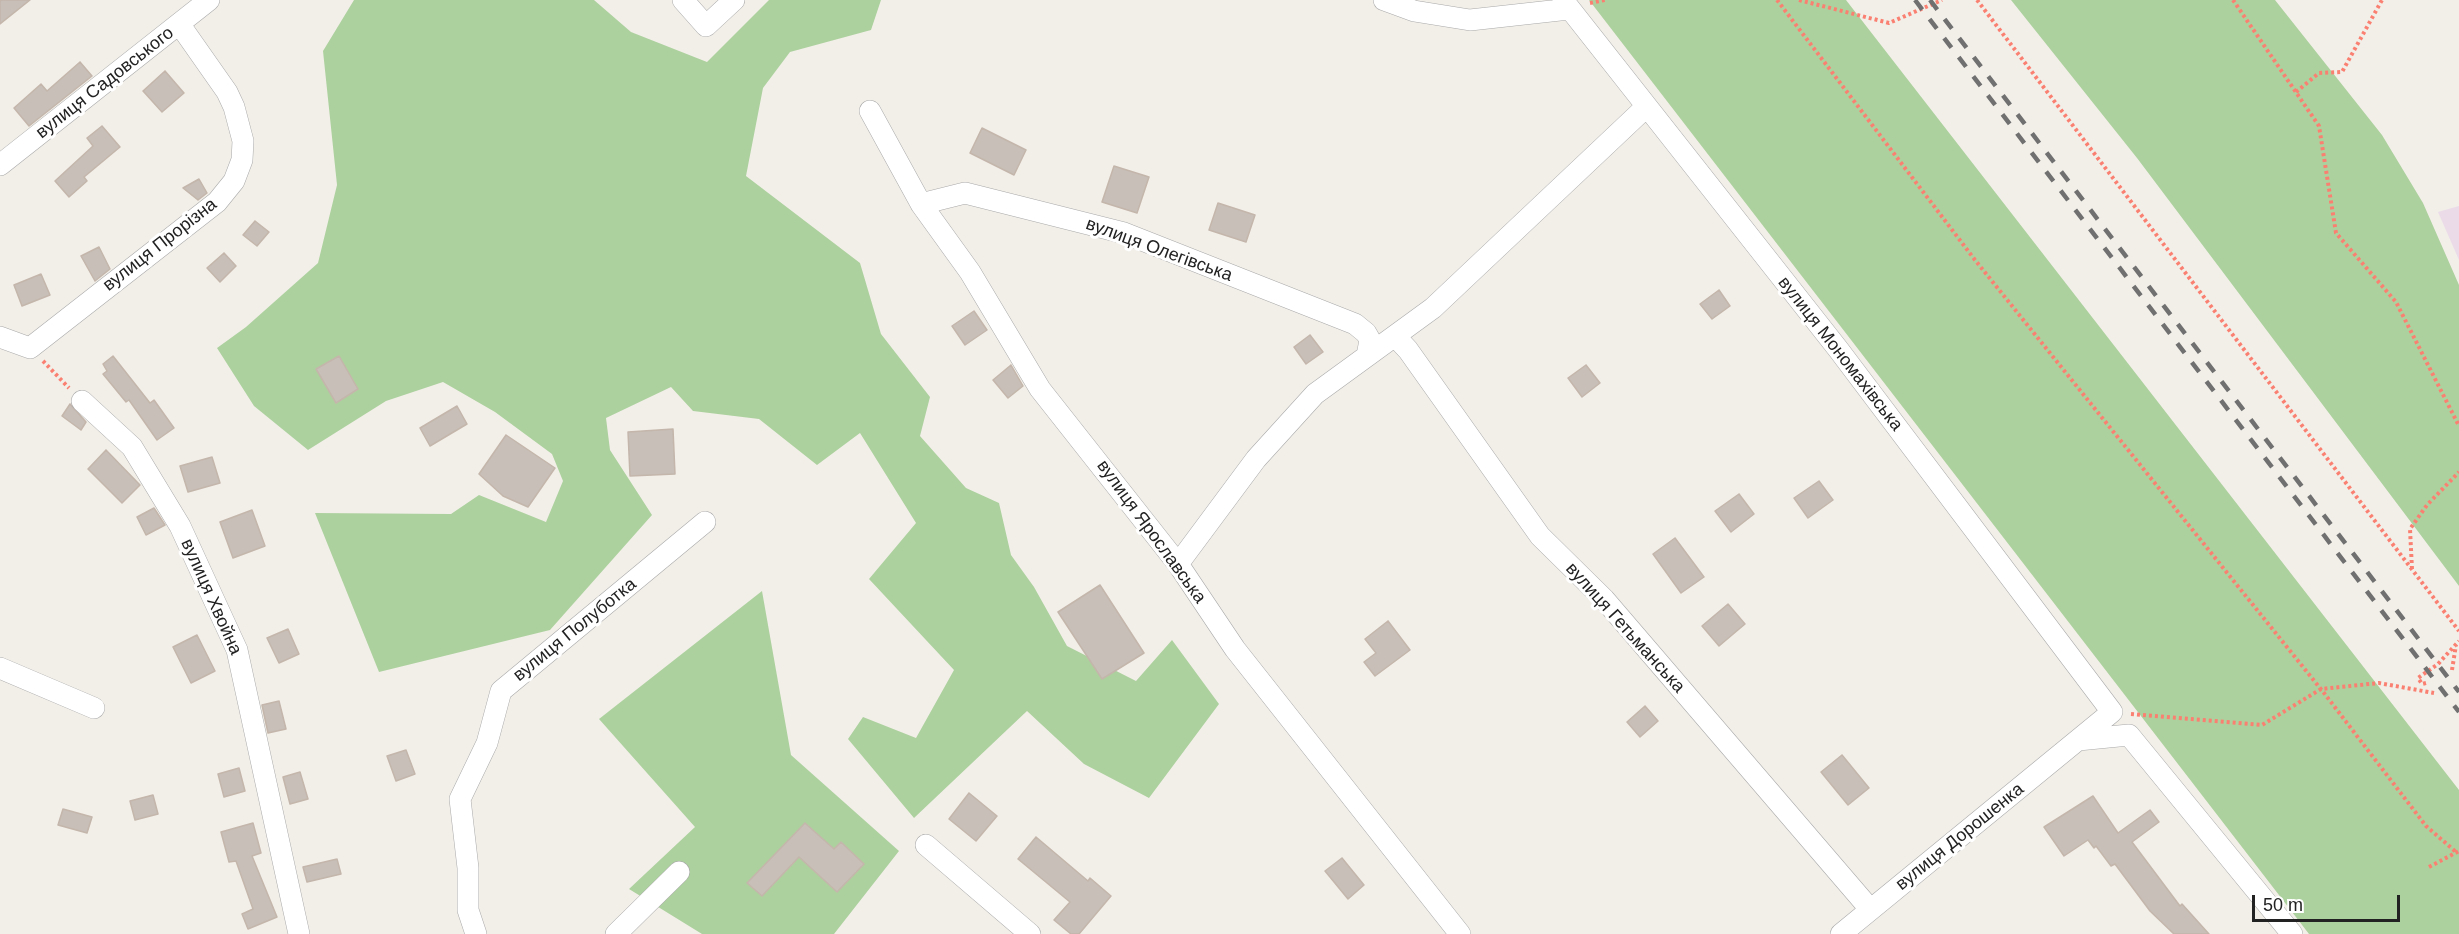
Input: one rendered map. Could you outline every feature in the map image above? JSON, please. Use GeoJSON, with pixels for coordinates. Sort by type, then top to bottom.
{"type":"FeatureCollection","features":[{"type":"Feature","properties":{"kind":"street","name":"вулиця Садовського"},"geometry":{"type":"LineString","coordinates":[[0,165],[209,0]]}},
{"type":"Feature","properties":{"kind":"street"},"geometry":{"type":"LineString","coordinates":[[683,0],[706,26],[734,0]]}},
{"type":"Feature","properties":{"kind":"street"},"geometry":{"type":"LineString","coordinates":[[1384,0],[1419,6],[1470,20],[1566,4]]}},
{"type":"Feature","properties":{"kind":"street","name":"вулиця Мономахівська"},"geometry":{"type":"LineString","coordinates":[[1566,4],[1838,349],[2112,712]]}},
{"type":"Feature","properties":{"kind":"street","name":"вулиця Прорізна"},"geometry":{"type":"LineString","coordinates":[[30,348],[217,202],[234,181],[242,160],[243,141],[234,107],[227,92],[180,25]]}},
{"type":"Feature","properties":{"kind":"street"},"geometry":{"type":"LineString","coordinates":[[1178,564],[1256,459],[1315,394],[1388,338],[1395,336],[1433,308],[1646,107]]}},
{"type":"Feature","properties":{"kind":"street","name":"вулиця Ярославська"},"geometry":{"type":"LineString","coordinates":[[870,111],[921,204],[970,272],[1041,389],[1178,564],[1235,649],[1460,934]]}},
{"type":"Feature","properties":{"kind":"street","name":"вулиця Олегівська"},"geometry":{"type":"LineString","coordinates":[[921,204],[965,193],[1124,233],[1355,324],[1366,333],[1370,340],[1367,356]]}},
{"type":"Feature","properties":{"kind":"street","name":"вулиця Гетьманська"},"geometry":{"type":"LineString","coordinates":[[1395,336],[1408,350],[1540,536],[1604,600],[1870,909]]}},
{"type":"Feature","properties":{"kind":"street"},"geometry":{"type":"LineString","coordinates":[[0,337],[30,348]]}},
{"type":"Feature","properties":{"kind":"street","name":"вулиця Хвойна"},"geometry":{"type":"LineString","coordinates":[[82,401],[132,447],[180,526],[237,650],[299,934]]}},
{"type":"Feature","properties":{"kind":"street","name":"вулиця Полуботка"},"geometry":{"type":"LineString","coordinates":[[476,934],[468,910],[468,868],[460,799],[487,743],[501,691],[705,522]]}},
{"type":"Feature","properties":{"kind":"street"},"geometry":{"type":"LineString","coordinates":[[0,668],[94,708]]}},
{"type":"Feature","properties":{"kind":"street","name":"вулиця Дорошенка"},"geometry":{"type":"LineString","coordinates":[[1841,934],[2112,712]]}},
{"type":"Feature","properties":{"kind":"street"},"geometry":{"type":"LineString","coordinates":[[2078,740],[2129,735],[2292,934]]}},
{"type":"Feature","properties":{"kind":"street"},"geometry":{"type":"LineString","coordinates":[[926,845],[1030,934]]}},
{"type":"Feature","properties":{"kind":"street"},"geometry":{"type":"LineString","coordinates":[[616,934],[679,872]]}},
{"type":"Feature","properties":{"kind":"path"},"geometry":{"type":"LineString","coordinates":[[1777,0],[1974,260],[2321,689],[2426,826],[2457,851],[2429,867]]}},
{"type":"Feature","properties":{"kind":"path"},"geometry":{"type":"LineString","coordinates":[[1799,0],[1889,23],[1941,0]]}},
{"type":"Feature","properties":{"kind":"path"},"geometry":{"type":"LineString","coordinates":[[1977,0],[2459,631]]}},
{"type":"Feature","properties":{"kind":"path"},"geometry":{"type":"LineString","coordinates":[[2233,0],[2319,126],[2337,233],[2396,302],[2459,426]]}},
{"type":"Feature","properties":{"kind":"path"},"geometry":{"type":"LineString","coordinates":[[2296,92],[2319,73],[2342,72],[2382,0]]}},
{"type":"Feature","properties":{"kind":"path"},"geometry":{"type":"LineString","coordinates":[[30,348],[82,401]]}},
{"type":"Feature","properties":{"kind":"path"},"geometry":{"type":"LineString","coordinates":[[2412,569],[2410,529],[2427,505],[2459,472]]}},
{"type":"Feature","properties":{"kind":"path"},"geometry":{"type":"LineString","coordinates":[[2419,691],[2424,684],[2418,678],[2438,664],[2457,643]]}},
{"type":"Feature","properties":{"kind":"path"},"geometry":{"type":"LineString","coordinates":[[2452,670],[2457,643]]}},
{"type":"Feature","properties":{"kind":"path"},"geometry":{"type":"LineString","coordinates":[[2112,712],[2262,725],[2321,689],[2379,683],[2434,693]]}},
{"type":"Feature","properties":{"kind":"shaded area"},"geometry":{"type":"Polygon","coordinates":[[[2459,206],[2459,260],[2438,212],[2459,206]]]}},
{"type":"Feature","properties":{"kind":"green space"},"geometry":{"type":"Polygon","coordinates":[[[354,0],[594,0],[631,32],[707,62],[769,0],[881,0],[871,30],[790,52],[763,88],[746,176],[860,263],[881,334],[930,397],[920,436],[966,488],[999,503],[1011,555],[1034,587],[1067,646],[1136,681],[1172,640],[1219,704],[1149,798],[1084,764],[1027,711],[914,818],[848,739],[863,717],[916,738],[954,670],[869,579],[916,523],[860,433],[817,465],[759,419],[693,411],[671,387],[606,418],[610,450],[652,515],[550,630],[379,672],[315,513],[451,514],[479,495],[546,522],[563,481],[552,454],[495,412],[443,382],[386,401],[308,450],[254,406],[217,348],[246,327],[318,263],[337,185],[323,51],[354,0]]]}},
{"type":"Feature","properties":{"kind":"green space"},"geometry":{"type":"Polygon","coordinates":[[[1589,0],[1846,0],[2459,790],[2459,934],[2309,934],[1589,0]]]}},
{"type":"Feature","properties":{"kind":"green space"},"geometry":{"type":"Polygon","coordinates":[[[2011,0],[2275,0],[2382,135],[2423,203],[2459,285],[2459,586],[2137,158],[2011,0]]]}},
{"type":"Feature","properties":{"kind":"green space"},"geometry":{"type":"Polygon","coordinates":[[[762,591],[791,755],[899,851],[834,934],[702,934],[629,889],[695,827],[599,719],[762,591]]]}},
{"type":"Feature","properties":{"kind":"building"},"geometry":{"type":"Polygon","coordinates":[[[0,0],[30,0],[0,24],[0,0]]]}},
{"type":"Feature","properties":{"kind":"building"},"geometry":{"type":"Polygon","coordinates":[[[80,62],[92,76],[29,126],[14,108],[41,84],[47,91],[80,62]]]}},
{"type":"Feature","properties":{"kind":"building"},"geometry":{"type":"Polygon","coordinates":[[[165,71],[184,93],[162,112],[143,91],[165,71]]]}},
{"type":"Feature","properties":{"kind":"building"},"geometry":{"type":"Polygon","coordinates":[[[102,126],[120,147],[84,177],[87,181],[69,197],[55,181],[93,146],[87,138],[102,126]]]}},
{"type":"Feature","properties":{"kind":"building"},"geometry":{"type":"Polygon","coordinates":[[[982,128],[1026,150],[1014,175],[970,153],[982,128]]]}},
{"type":"Feature","properties":{"kind":"building"},"geometry":{"type":"Polygon","coordinates":[[[1114,166],[1149,177],[1137,213],[1102,202],[1114,166]]]}},
{"type":"Feature","properties":{"kind":"building"},"geometry":{"type":"Polygon","coordinates":[[[199,179],[207,193],[198,200],[183,188],[199,179]]]}},
{"type":"Feature","properties":{"kind":"building"},"geometry":{"type":"Polygon","coordinates":[[[1218,203],[1255,215],[1246,242],[1209,230],[1218,203]]]}},
{"type":"Feature","properties":{"kind":"building"},"geometry":{"type":"Polygon","coordinates":[[[255,221],[269,232],[257,246],[243,235],[255,221]]]}},
{"type":"Feature","properties":{"kind":"building"},"geometry":{"type":"Polygon","coordinates":[[[99,247],[110,269],[95,281],[81,256],[99,247]]]}},
{"type":"Feature","properties":{"kind":"building"},"geometry":{"type":"Polygon","coordinates":[[[224,253],[236,266],[220,282],[207,268],[224,253]]]}},
{"type":"Feature","properties":{"kind":"building"},"geometry":{"type":"Polygon","coordinates":[[[41,274],[50,295],[22,306],[14,285],[41,274]]]}},
{"type":"Feature","properties":{"kind":"building"},"geometry":{"type":"Polygon","coordinates":[[[1719,290],[1730,306],[1712,319],[1700,304],[1719,290]]]}},
{"type":"Feature","properties":{"kind":"building"},"geometry":{"type":"Polygon","coordinates":[[[974,311],[987,330],[965,345],[952,326],[974,311]]]}},
{"type":"Feature","properties":{"kind":"building"},"geometry":{"type":"Polygon","coordinates":[[[1310,335],[1323,352],[1306,364],[1294,347],[1310,335]]]}},
{"type":"Feature","properties":{"kind":"building"},"geometry":{"type":"Polygon","coordinates":[[[113,356],[150,403],[154,400],[174,428],[157,440],[129,400],[126,402],[103,374],[107,371],[103,364],[113,356]]]}},
{"type":"Feature","properties":{"kind":"building"},"geometry":{"type":"Polygon","coordinates":[[[339,356],[358,389],[336,403],[316,369],[339,356]]]}},
{"type":"Feature","properties":{"kind":"building"},"geometry":{"type":"Polygon","coordinates":[[[1011,365],[1023,386],[1008,398],[993,380],[1011,365]]]}},
{"type":"Feature","properties":{"kind":"building"},"geometry":{"type":"Polygon","coordinates":[[[1586,365],[1600,383],[1582,397],[1568,378],[1586,365]]]}},
{"type":"Feature","properties":{"kind":"building"},"geometry":{"type":"Polygon","coordinates":[[[70,404],[86,422],[81,430],[62,416],[70,404]]]}},
{"type":"Feature","properties":{"kind":"building"},"geometry":{"type":"Polygon","coordinates":[[[457,406],[467,424],[430,446],[420,428],[457,406]]]}},
{"type":"Feature","properties":{"kind":"building"},"geometry":{"type":"Polygon","coordinates":[[[673,429],[675,474],[630,476],[628,432],[673,429]]]}},
{"type":"Feature","properties":{"kind":"building"},"geometry":{"type":"Polygon","coordinates":[[[506,435],[555,468],[528,507],[503,496],[479,474],[506,435]]]}},
{"type":"Feature","properties":{"kind":"building"},"geometry":{"type":"Polygon","coordinates":[[[106,450],[140,485],[122,503],[88,469],[106,450]]]}},
{"type":"Feature","properties":{"kind":"building"},"geometry":{"type":"Polygon","coordinates":[[[212,457],[220,483],[188,492],[180,466],[212,457]]]}},
{"type":"Feature","properties":{"kind":"building"},"geometry":{"type":"Polygon","coordinates":[[[1819,481],[1833,500],[1808,518],[1794,498],[1819,481]]]}},
{"type":"Feature","properties":{"kind":"building"},"geometry":{"type":"Polygon","coordinates":[[[1739,494],[1754,514],[1731,532],[1715,511],[1739,494]]]}},
{"type":"Feature","properties":{"kind":"building"},"geometry":{"type":"Polygon","coordinates":[[[154,508],[165,525],[146,535],[137,517],[154,508]]]}},
{"type":"Feature","properties":{"kind":"building"},"geometry":{"type":"Polygon","coordinates":[[[252,510],[265,546],[233,558],[220,522],[252,510]]]}},
{"type":"Feature","properties":{"kind":"building"},"geometry":{"type":"Polygon","coordinates":[[[1675,538],[1704,577],[1681,593],[1653,554],[1675,538]]]}},
{"type":"Feature","properties":{"kind":"building"},"geometry":{"type":"Polygon","coordinates":[[[1100,585],[1144,653],[1102,679],[1058,612],[1100,585]]]}},
{"type":"Feature","properties":{"kind":"building"},"geometry":{"type":"Polygon","coordinates":[[[1728,604],[1745,624],[1719,646],[1702,626],[1728,604]]]}},
{"type":"Feature","properties":{"kind":"building"},"geometry":{"type":"Polygon","coordinates":[[[1388,621],[1410,650],[1375,676],[1364,662],[1376,653],[1365,639],[1388,621]]]}},
{"type":"Feature","properties":{"kind":"building"},"geometry":{"type":"Polygon","coordinates":[[[288,629],[299,654],[279,663],[267,638],[288,629]]]}},
{"type":"Feature","properties":{"kind":"building"},"geometry":{"type":"Polygon","coordinates":[[[197,635],[215,671],[191,683],[173,647],[197,635]]]}},
{"type":"Feature","properties":{"kind":"building"},"geometry":{"type":"Polygon","coordinates":[[[279,701],[286,729],[268,733],[262,705],[279,701]]]}},
{"type":"Feature","properties":{"kind":"building"},"geometry":{"type":"Polygon","coordinates":[[[1645,706],[1658,721],[1640,737],[1627,722],[1645,706]]]}},
{"type":"Feature","properties":{"kind":"building"},"geometry":{"type":"Polygon","coordinates":[[[406,750],[415,774],[396,781],[387,756],[406,750]]]}},
{"type":"Feature","properties":{"kind":"building"},"geometry":{"type":"Polygon","coordinates":[[[1842,755],[1869,788],[1848,805],[1821,772],[1842,755]]]}},
{"type":"Feature","properties":{"kind":"building"},"geometry":{"type":"Polygon","coordinates":[[[239,768],[245,791],[224,797],[218,774],[239,768]]]}},
{"type":"Feature","properties":{"kind":"building"},"geometry":{"type":"Polygon","coordinates":[[[300,772],[308,799],[290,804],[283,777],[300,772]]]}},
{"type":"Feature","properties":{"kind":"building"},"geometry":{"type":"Polygon","coordinates":[[[969,793],[997,816],[976,841],[949,819],[969,793]]]}},
{"type":"Feature","properties":{"kind":"building"},"geometry":{"type":"Polygon","coordinates":[[[153,795],[158,814],[135,820],[130,801],[153,795]]]}},
{"type":"Feature","properties":{"kind":"building"},"geometry":{"type":"Polygon","coordinates":[[[2093,796],[2118,833],[2150,810],[2159,822],[2132,842],[2180,906],[2182,904],[2209,934],[2174,934],[2150,911],[2115,864],[2111,866],[2096,846],[2094,848],[2088,840],[2064,856],[2044,827],[2093,796]]]}},
{"type":"Feature","properties":{"kind":"building"},"geometry":{"type":"Polygon","coordinates":[[[63,809],[92,817],[87,833],[58,825],[63,809]]]}},
{"type":"Feature","properties":{"kind":"building"},"geometry":{"type":"Polygon","coordinates":[[[253,823],[261,853],[252,856],[277,917],[248,929],[242,914],[253,909],[236,861],[229,862],[221,832],[253,823]]]}},
{"type":"Feature","properties":{"kind":"building"},"geometry":{"type":"Polygon","coordinates":[[[805,823],[834,849],[841,842],[864,864],[837,892],[799,857],[762,896],[747,883],[805,823]]]}},
{"type":"Feature","properties":{"kind":"building"},"geometry":{"type":"Polygon","coordinates":[[[1036,837],[1088,881],[1090,878],[1111,896],[1079,934],[1071,934],[1054,920],[1070,902],[1018,859],[1036,837]]]}},
{"type":"Feature","properties":{"kind":"building"},"geometry":{"type":"Polygon","coordinates":[[[1342,858],[1364,885],[1348,899],[1325,871],[1342,858]]]}},
{"type":"Feature","properties":{"kind":"building"},"geometry":{"type":"Polygon","coordinates":[[[337,859],[341,874],[307,882],[303,867],[337,859]]]}},
{"type":"Feature","properties":{"kind":"railway"},"geometry":{"type":"LineString","coordinates":[[1915,0],[2459,712]]}},
{"type":"Feature","properties":{"kind":"railway"},"geometry":{"type":"LineString","coordinates":[[1930,0],[2459,692]]}}]}
